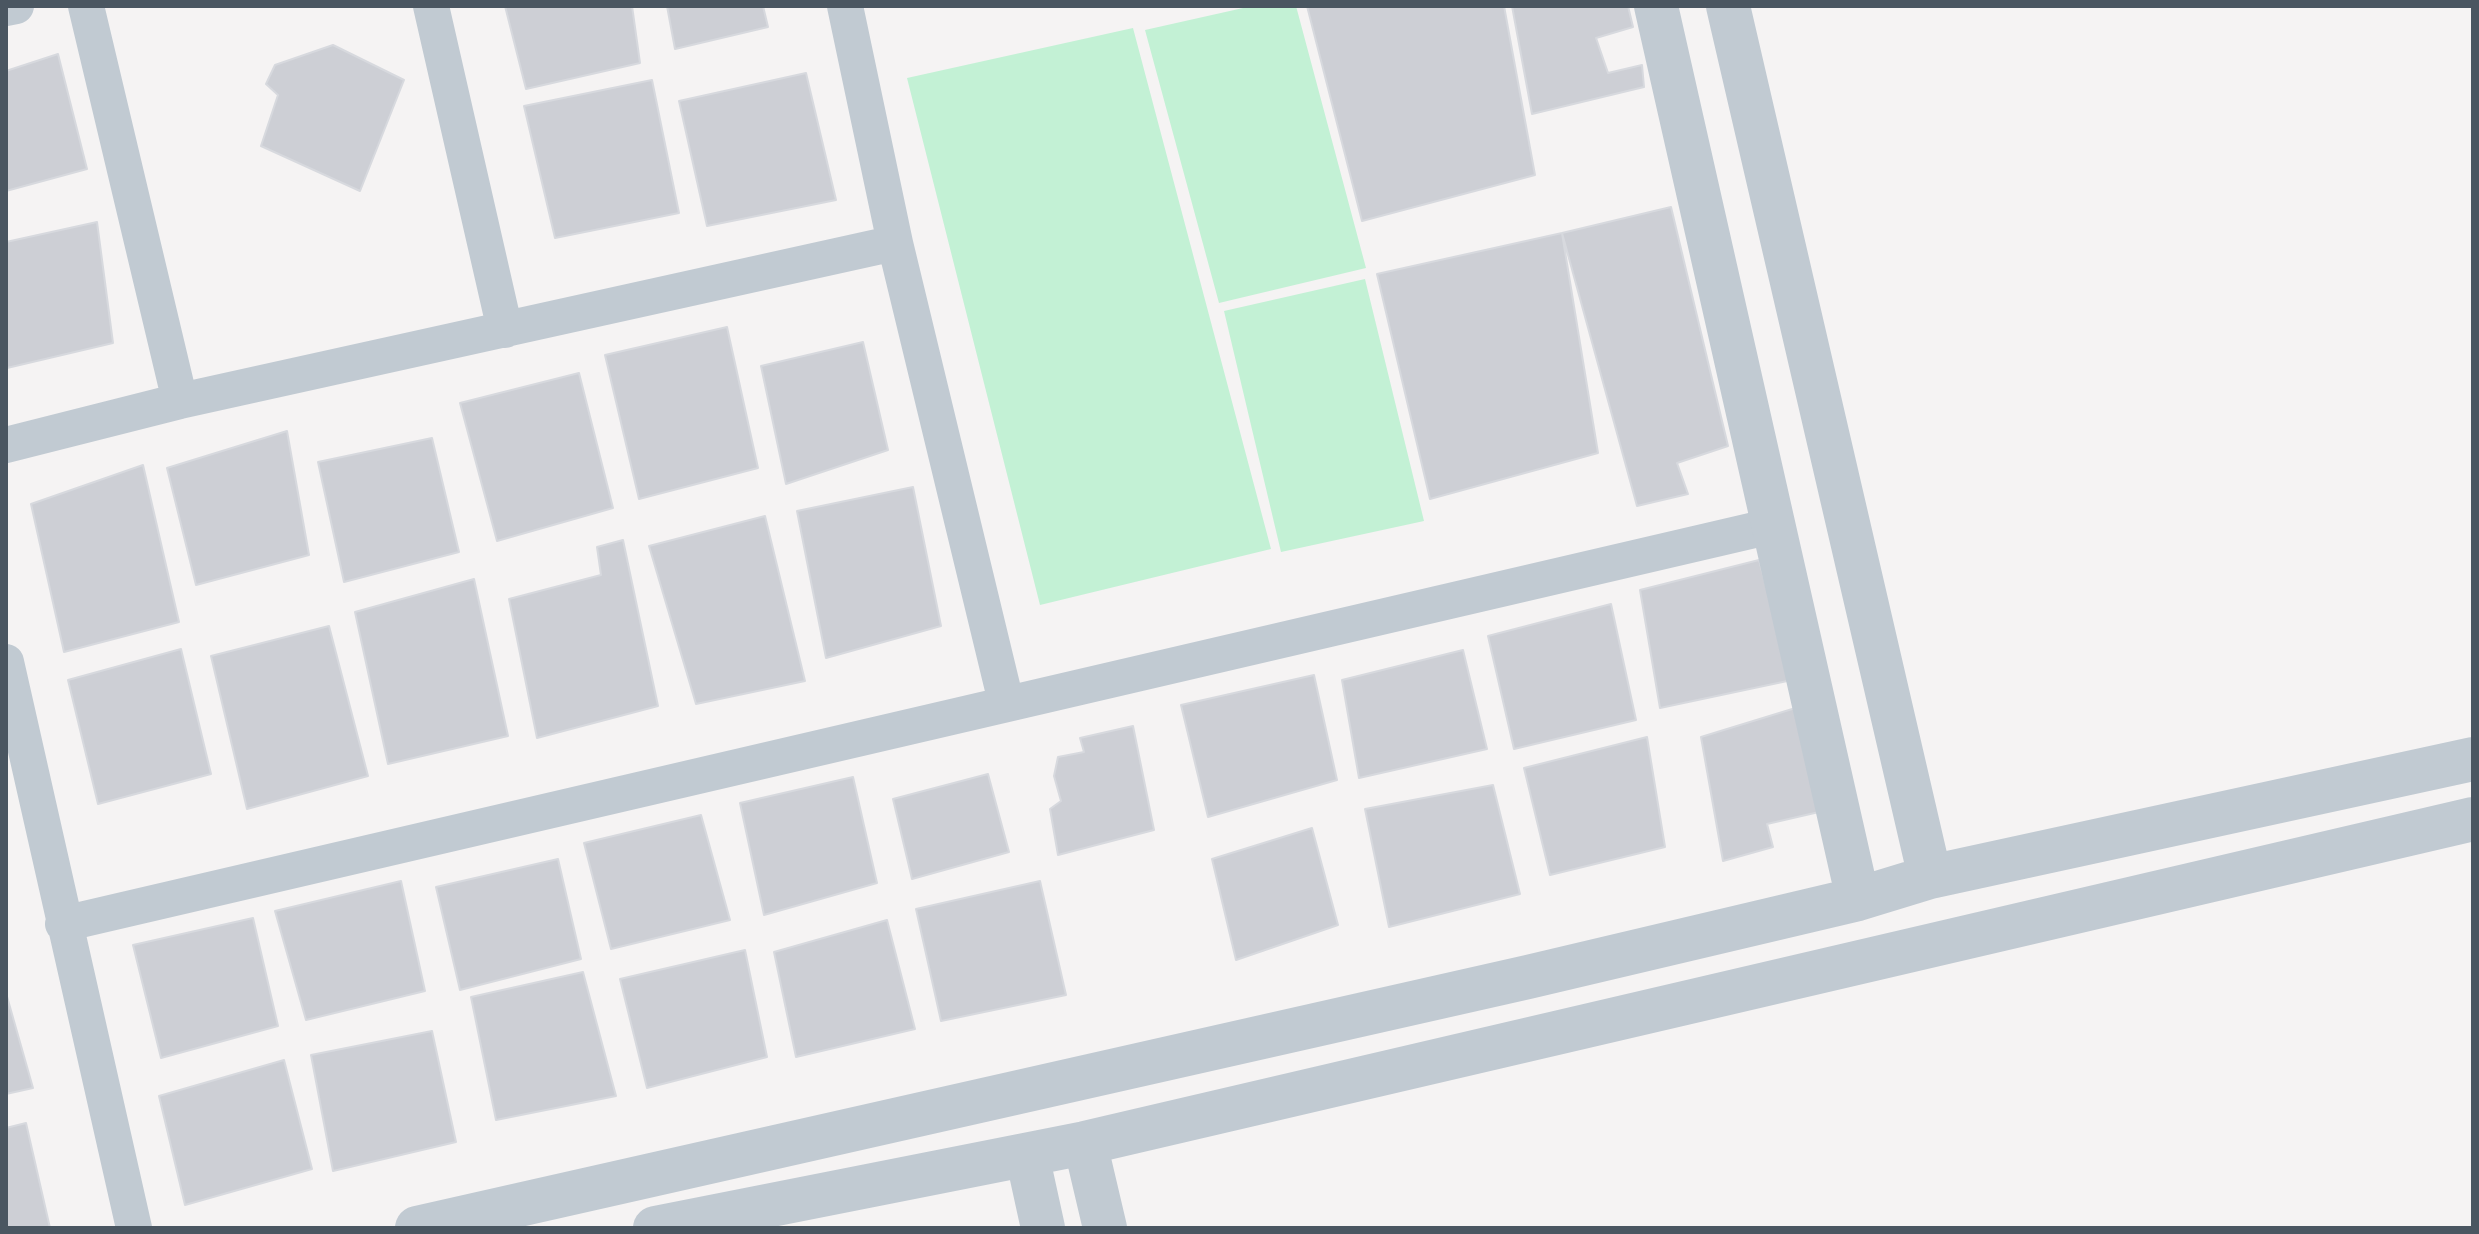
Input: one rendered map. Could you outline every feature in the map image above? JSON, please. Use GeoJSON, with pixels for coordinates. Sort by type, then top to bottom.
{"type":"FeatureCollection","features":[{"type":"Feature","properties":{"kind":"street"},"geometry":{"type":"LineString","coordinates":[[6,8],[16,6]]}},
{"type":"Feature","properties":{"kind":"street"},"geometry":{"type":"LineString","coordinates":[[86,6],[180,401]]}},
{"type":"Feature","properties":{"kind":"street"},"geometry":{"type":"LineString","coordinates":[[431,6],[505,330]]}},
{"type":"Feature","properties":{"kind":"street"},"geometry":{"type":"LineString","coordinates":[[845,6],[895,243],[1006,702]]}},
{"type":"Feature","properties":{"kind":"street"},"geometry":{"type":"LineString","coordinates":[[1656,6],[1776,525],[1858,899]]}},
{"type":"Feature","properties":{"kind":"street"},"geometry":{"type":"LineString","coordinates":[[1728,6],[1930,877]]}},
{"type":"Feature","properties":{"kind":"street"},"geometry":{"type":"LineString","coordinates":[[6,445],[180,401],[895,243]]}},
{"type":"Feature","properties":{"kind":"street"},"geometry":{"type":"LineString","coordinates":[[63,924],[1776,525]]}},
{"type":"Feature","properties":{"kind":"street"},"geometry":{"type":"LineString","coordinates":[[6,662],[134,1228]]}},
{"type":"Feature","properties":{"kind":"street"},"geometry":{"type":"LineString","coordinates":[[417,1228],[490,1221],[1858,899],[1930,877],[2473,759]]}},
{"type":"Feature","properties":{"kind":"street"},"geometry":{"type":"LineString","coordinates":[[655,1228],[1085,1143],[2473,819]]}},
{"type":"Feature","properties":{"kind":"street"},"geometry":{"type":"LineString","coordinates":[[1528,977],[1542,1036]]}},
{"type":"Feature","properties":{"kind":"street"},"geometry":{"type":"LineString","coordinates":[[1085,1143],[1105,1228]]}},
{"type":"Feature","properties":{"kind":"street"},"geometry":{"type":"LineString","coordinates":[[1027,1155],[1043,1228]]}},
{"type":"Feature","properties":{"kind":"green space"},"geometry":{"type":"Polygon","coordinates":[[[1252,6],[1296,6],[1366,268],[1219,303],[1145,30],[1252,6]]]}},
{"type":"Feature","properties":{"kind":"green space"},"geometry":{"type":"Polygon","coordinates":[[[1133,28],[1271,549],[1040,605],[907,78],[1133,28]]]}},
{"type":"Feature","properties":{"kind":"green space"},"geometry":{"type":"Polygon","coordinates":[[[1365,279],[1424,521],[1281,552],[1224,311],[1365,279]]]}},
{"type":"Feature","properties":{"kind":"building"},"geometry":{"type":"Polygon","coordinates":[[[505,6],[632,6],[640,63],[526,89],[505,6]]]}},
{"type":"Feature","properties":{"kind":"building"},"geometry":{"type":"Polygon","coordinates":[[[667,6],[763,6],[768,27],[675,49],[667,6]]]}},
{"type":"Feature","properties":{"kind":"building"},"geometry":{"type":"Polygon","coordinates":[[[1307,6],[1504,6],[1535,175],[1362,221],[1307,6]]]}},
{"type":"Feature","properties":{"kind":"building"},"geometry":{"type":"Polygon","coordinates":[[[1512,6],[1628,6],[1633,27],[1596,38],[1608,73],[1642,65],[1644,87],[1532,114],[1512,6]]]}},
{"type":"Feature","properties":{"kind":"building"},"geometry":{"type":"Polygon","coordinates":[[[333,45],[404,80],[360,191],[261,146],[278,95],[266,84],[275,65],[333,45]]]}},
{"type":"Feature","properties":{"kind":"building"},"geometry":{"type":"Polygon","coordinates":[[[58,54],[87,169],[6,191],[6,71],[58,54]]]}},
{"type":"Feature","properties":{"kind":"building"},"geometry":{"type":"Polygon","coordinates":[[[806,73],[836,200],[707,226],[679,101],[806,73]]]}},
{"type":"Feature","properties":{"kind":"building"},"geometry":{"type":"Polygon","coordinates":[[[652,80],[679,213],[555,238],[524,106],[652,80]]]}},
{"type":"Feature","properties":{"kind":"building"},"geometry":{"type":"Polygon","coordinates":[[[1671,207],[1728,446],[1677,463],[1688,494],[1637,506],[1562,233],[1671,207]]]}},
{"type":"Feature","properties":{"kind":"building"},"geometry":{"type":"Polygon","coordinates":[[[97,222],[113,343],[7,368],[6,242],[97,222]]]}},
{"type":"Feature","properties":{"kind":"building"},"geometry":{"type":"Polygon","coordinates":[[[1562,233],[1598,453],[1430,499],[1377,274],[1562,233]]]}},
{"type":"Feature","properties":{"kind":"building"},"geometry":{"type":"Polygon","coordinates":[[[727,327],[758,468],[639,499],[605,355],[727,327]]]}},
{"type":"Feature","properties":{"kind":"building"},"geometry":{"type":"Polygon","coordinates":[[[863,342],[888,450],[786,484],[761,366],[863,342]]]}},
{"type":"Feature","properties":{"kind":"building"},"geometry":{"type":"Polygon","coordinates":[[[579,373],[613,508],[497,541],[460,403],[579,373]]]}},
{"type":"Feature","properties":{"kind":"building"},"geometry":{"type":"Polygon","coordinates":[[[287,431],[309,555],[196,585],[167,468],[287,431]]]}},
{"type":"Feature","properties":{"kind":"building"},"geometry":{"type":"Polygon","coordinates":[[[432,438],[459,552],[344,582],[318,462],[432,438]]]}},
{"type":"Feature","properties":{"kind":"building"},"geometry":{"type":"Polygon","coordinates":[[[143,465],[179,622],[64,652],[31,504],[143,465]]]}},
{"type":"Feature","properties":{"kind":"building"},"geometry":{"type":"Polygon","coordinates":[[[913,487],[941,626],[826,658],[797,511],[913,487]]]}},
{"type":"Feature","properties":{"kind":"building"},"geometry":{"type":"Polygon","coordinates":[[[765,516],[805,681],[696,704],[649,546],[765,516]]]}},
{"type":"Feature","properties":{"kind":"building"},"geometry":{"type":"Polygon","coordinates":[[[623,540],[658,706],[537,738],[509,599],[601,575],[597,547],[623,540]]]}},
{"type":"Feature","properties":{"kind":"building"},"geometry":{"type":"Polygon","coordinates":[[[1759,560],[1792,680],[1660,708],[1640,590],[1759,560]]]}},
{"type":"Feature","properties":{"kind":"building"},"geometry":{"type":"Polygon","coordinates":[[[474,579],[508,736],[388,764],[355,612],[474,579]]]}},
{"type":"Feature","properties":{"kind":"building"},"geometry":{"type":"Polygon","coordinates":[[[1611,604],[1636,720],[1514,749],[1488,636],[1611,604]]]}},
{"type":"Feature","properties":{"kind":"building"},"geometry":{"type":"Polygon","coordinates":[[[329,626],[368,776],[247,809],[211,656],[329,626]]]}},
{"type":"Feature","properties":{"kind":"building"},"geometry":{"type":"Polygon","coordinates":[[[181,649],[211,774],[98,804],[68,680],[181,649]]]}},
{"type":"Feature","properties":{"kind":"building"},"geometry":{"type":"Polygon","coordinates":[[[1463,650],[1487,749],[1359,778],[1342,680],[1463,650]]]}},
{"type":"Feature","properties":{"kind":"building"},"geometry":{"type":"Polygon","coordinates":[[[1314,675],[1337,780],[1208,817],[1181,705],[1314,675]]]}},
{"type":"Feature","properties":{"kind":"building"},"geometry":{"type":"Polygon","coordinates":[[[1802,706],[1819,812],[1767,824],[1773,847],[1723,861],[1701,737],[1802,706]]]}},
{"type":"Feature","properties":{"kind":"building"},"geometry":{"type":"Polygon","coordinates":[[[1133,726],[1154,830],[1058,855],[1050,809],[1061,801],[1054,776],[1058,757],[1084,752],[1080,738],[1133,726]]]}},
{"type":"Feature","properties":{"kind":"building"},"geometry":{"type":"Polygon","coordinates":[[[1647,737],[1665,847],[1550,875],[1524,768],[1647,737]]]}},
{"type":"Feature","properties":{"kind":"building"},"geometry":{"type":"Polygon","coordinates":[[[988,774],[1009,852],[912,879],[893,799],[988,774]]]}},
{"type":"Feature","properties":{"kind":"building"},"geometry":{"type":"Polygon","coordinates":[[[853,777],[877,883],[764,915],[740,803],[853,777]]]}},
{"type":"Feature","properties":{"kind":"building"},"geometry":{"type":"Polygon","coordinates":[[[1493,785],[1520,894],[1389,927],[1365,809],[1493,785]]]}},
{"type":"Feature","properties":{"kind":"building"},"geometry":{"type":"Polygon","coordinates":[[[701,815],[730,920],[611,949],[584,843],[701,815]]]}},
{"type":"Feature","properties":{"kind":"building"},"geometry":{"type":"Polygon","coordinates":[[[1312,828],[1338,925],[1236,960],[1212,859],[1312,828]]]}},
{"type":"Feature","properties":{"kind":"building"},"geometry":{"type":"Polygon","coordinates":[[[558,859],[581,959],[460,990],[436,887],[558,859]]]}},
{"type":"Feature","properties":{"kind":"building"},"geometry":{"type":"Polygon","coordinates":[[[401,881],[425,991],[306,1020],[275,911],[401,881]]]}},
{"type":"Feature","properties":{"kind":"building"},"geometry":{"type":"Polygon","coordinates":[[[1040,881],[1066,995],[941,1021],[916,909],[1040,881]]]}},
{"type":"Feature","properties":{"kind":"building"},"geometry":{"type":"Polygon","coordinates":[[[253,918],[278,1026],[161,1058],[133,945],[253,918]]]}},
{"type":"Feature","properties":{"kind":"building"},"geometry":{"type":"Polygon","coordinates":[[[887,920],[915,1029],[796,1057],[774,952],[887,920]]]}},
{"type":"Feature","properties":{"kind":"building"},"geometry":{"type":"Polygon","coordinates":[[[745,950],[767,1057],[647,1088],[620,979],[745,950]]]}},
{"type":"Feature","properties":{"kind":"building"},"geometry":{"type":"Polygon","coordinates":[[[583,972],[616,1096],[496,1120],[471,997],[583,972]]]}},
{"type":"Feature","properties":{"kind":"building"},"geometry":{"type":"Polygon","coordinates":[[[6,993],[33,1088],[6,1094],[6,993]]]}},
{"type":"Feature","properties":{"kind":"building"},"geometry":{"type":"Polygon","coordinates":[[[432,1031],[456,1142],[333,1171],[311,1055],[432,1031]]]}},
{"type":"Feature","properties":{"kind":"building"},"geometry":{"type":"Polygon","coordinates":[[[284,1060],[312,1169],[185,1205],[159,1096],[284,1060]]]}},
{"type":"Feature","properties":{"kind":"building"},"geometry":{"type":"Polygon","coordinates":[[[26,1123],[50,1228],[6,1228],[6,1128],[26,1123]]]}}]}
